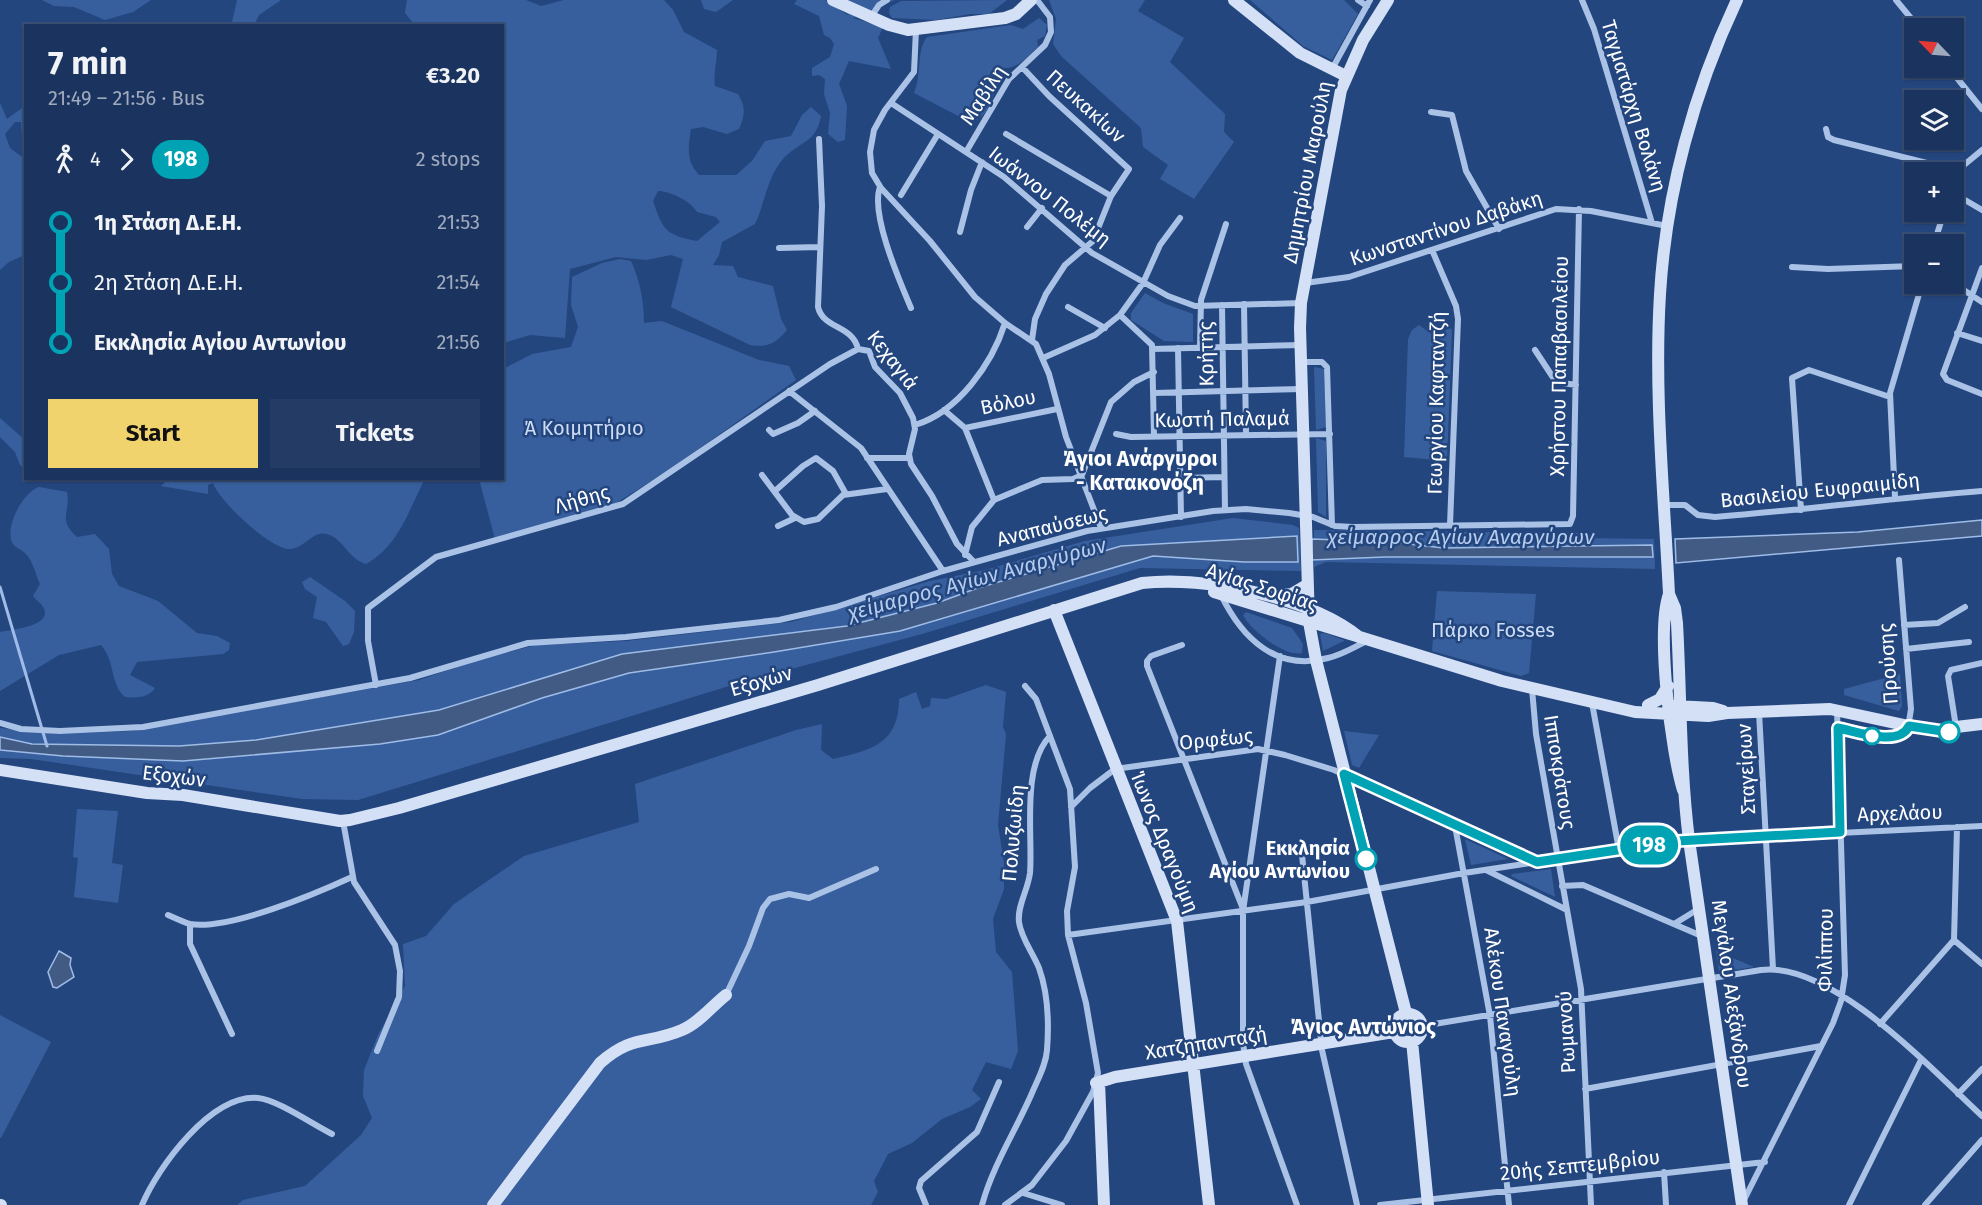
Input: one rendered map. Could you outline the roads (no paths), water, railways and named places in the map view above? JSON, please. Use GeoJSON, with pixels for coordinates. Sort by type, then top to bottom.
{"type":"FeatureCollection","features":[{"type":"Feature","properties":{"kind":"main road"},"geometry":{"type":"LineString","coordinates":[[833,0],[895,27],[916,30],[1005,18],[1016,14],[1031,0]]}},
{"type":"Feature","properties":{"kind":"main road"},"geometry":{"type":"LineString","coordinates":[[1234,0],[1300,53],[1346,76]]}},
{"type":"Feature","properties":{"kind":"main road","name":"Δημητρίου Μαρούλη"},"geometry":{"type":"LineString","coordinates":[[1306,578],[1301,303],[1346,76],[1363,40],[1388,0]]}},
{"type":"Feature","properties":{"kind":"main road"},"geometry":{"type":"LineString","coordinates":[[1668,588],[1658,347],[1661,276],[1668,226],[1694,112],[1715,52],[1737,0]]}},
{"type":"Feature","properties":{"kind":"main road"},"geometry":{"type":"LineString","coordinates":[[1266,596],[1292,594],[1306,578]]}},
{"type":"Feature","properties":{"kind":"main road"},"geometry":{"type":"LineString","coordinates":[[1306,578],[1308,616],[1316,660],[1406,1014]]}},
{"type":"Feature","properties":{"kind":"main road","name":"Αγίας Σοφίας"},"geometry":{"type":"LineString","coordinates":[[1189,584],[1208,582],[1266,596],[1336,632],[1364,638],[1532,689],[1635,712],[1676,711]]}},
{"type":"Feature","properties":{"kind":"main road","name":"Εξοχών"},"geometry":{"type":"LineString","coordinates":[[0,770],[343,821],[391,811],[626,742],[1138,584],[1189,584]]}},
{"type":"Feature","properties":{"kind":"main road","name":"Αγίας Σοφίας"},"geometry":{"type":"LineString","coordinates":[[1189,584],[1241,600],[1308,616]]}},
{"type":"Feature","properties":{"kind":"main road","name":"Μεγάλου Αλεξάνδρου"},"geometry":{"type":"LineString","coordinates":[[1668,588],[1665,622],[1668,686],[1676,711]]}},
{"type":"Feature","properties":{"kind":"main road","name":"Μεγάλου Αλεξάνδρου"},"geometry":{"type":"LineString","coordinates":[[1668,588],[1675,608],[1676,711],[1689,840],[1701,908],[1742,1204]]}},
{"type":"Feature","properties":{"kind":"main road","name":"Ίωνος Δραγούμη"},"geometry":{"type":"LineString","coordinates":[[1054,610],[1177,921],[1209,1205]]}},
{"type":"Feature","properties":{"kind":"main road"},"geometry":{"type":"LineString","coordinates":[[1648,705],[1660,699],[1668,686]]}},
{"type":"Feature","properties":{"kind":"main road","name":"Αγίας Σοφίας"},"geometry":{"type":"LineString","coordinates":[[1620,707],[1648,705],[1708,716],[1759,711],[1837,710],[1909,726]]}},
{"type":"Feature","properties":{"kind":"main road","name":"Προύσης"},"geometry":{"type":"LineString","coordinates":[[1909,726],[1949,732],[1956,727],[1982,724]]}},
{"type":"Feature","properties":{"kind":"main road"},"geometry":{"type":"LineString","coordinates":[[493,1205],[600,1063],[615,1050],[631,1042],[688,1027],[726,995]]}},
{"type":"Feature","properties":{"kind":"main road"},"geometry":{"type":"LineString","coordinates":[[1406,1014],[1417,1016],[1422,1026],[1421,1034],[1412,1041],[1400,1040],[1394,1032],[1396,1020],[1406,1014]]}},
{"type":"Feature","properties":{"kind":"main road","name":"Χατζηπανταζή"},"geometry":{"type":"LineString","coordinates":[[1098,1082],[1111,1077],[1322,1046],[1394,1032]]}},
{"type":"Feature","properties":{"kind":"main road"},"geometry":{"type":"LineString","coordinates":[[1412,1041],[1428,1202]]}},
{"type":"Feature","properties":{"kind":"main road"},"geometry":{"type":"LineString","coordinates":[[1098,1082],[1104,1205]]}},
{"type":"Feature","properties":{"kind":"street"},"geometry":{"type":"LineString","coordinates":[[871,17],[879,5],[887,0]]}},
{"type":"Feature","properties":{"kind":"street","name":"Μαβίλη"},"geometry":{"type":"LineString","coordinates":[[966,152],[1010,80],[1040,50],[1050,35],[1050,17],[1037,0]]}},
{"type":"Feature","properties":{"kind":"street"},"geometry":{"type":"LineString","coordinates":[[1332,70],[1369,3],[1358,0]]}},
{"type":"Feature","properties":{"kind":"street","name":"Ταγματάρχη Βολάνη"},"geometry":{"type":"LineString","coordinates":[[1582,0],[1594,29],[1652,223]]}},
{"type":"Feature","properties":{"kind":"street"},"geometry":{"type":"LineString","coordinates":[[1896,0],[1911,18]]}},
{"type":"Feature","properties":{"kind":"street"},"geometry":{"type":"LineString","coordinates":[[916,30],[914,72],[876,126],[872,140],[871,170],[880,188],[930,241],[968,290],[1005,323],[1032,340],[1043,358],[1057,409],[1101,528]]}},
{"type":"Feature","properties":{"kind":"street","name":"Πευκακίων"},"geometry":{"type":"LineString","coordinates":[[1022,67],[1049,96],[1129,168],[1111,196]]}},
{"type":"Feature","properties":{"kind":"street"},"geometry":{"type":"LineString","coordinates":[[1957,78],[1982,109]]}},
{"type":"Feature","properties":{"kind":"street","name":"Ιωάννου Πολέμη"},"geometry":{"type":"LineString","coordinates":[[891,103],[982,162],[1042,208],[1086,248],[1143,283],[1178,301],[1200,306],[1301,303]]}},
{"type":"Feature","properties":{"kind":"street"},"geometry":{"type":"LineString","coordinates":[[1431,112],[1452,115],[1466,171],[1499,230]]}},
{"type":"Feature","properties":{"kind":"street"},"geometry":{"type":"LineString","coordinates":[[1826,129],[1826,134],[1834,140],[1923,162]]}},
{"type":"Feature","properties":{"kind":"street"},"geometry":{"type":"LineString","coordinates":[[901,195],[938,134]]}},
{"type":"Feature","properties":{"kind":"street"},"geometry":{"type":"LineString","coordinates":[[1006,134],[1111,196],[1095,238],[1065,265],[1046,294],[1035,319],[1032,340]]}},
{"type":"Feature","properties":{"kind":"street","name":"Κεχαγιά"},"geometry":{"type":"LineString","coordinates":[[819,139],[822,196],[817,292],[820,313],[829,322],[851,334],[858,349],[870,352],[875,367],[903,398],[915,425]]}},
{"type":"Feature","properties":{"kind":"street"},"geometry":{"type":"LineString","coordinates":[[1964,166],[1982,150]]}},
{"type":"Feature","properties":{"kind":"street"},"geometry":{"type":"LineString","coordinates":[[960,232],[971,190],[982,162]]}},
{"type":"Feature","properties":{"kind":"street"},"geometry":{"type":"LineString","coordinates":[[880,188],[878,200],[887,245],[911,308]]}},
{"type":"Feature","properties":{"kind":"street"},"geometry":{"type":"LineString","coordinates":[[1965,200],[1982,210]]}},
{"type":"Feature","properties":{"kind":"street"},"geometry":{"type":"LineString","coordinates":[[1027,227],[1042,208]]}},
{"type":"Feature","properties":{"kind":"street","name":"Κωνσταντίνου Δαβάκη"},"geometry":{"type":"LineString","coordinates":[[1305,283],[1349,277],[1555,210],[1579,209],[1668,226]]}},
{"type":"Feature","properties":{"kind":"street","name":"Χρήστου Παπαβασιλείου"},"geometry":{"type":"LineString","coordinates":[[1570,524],[1573,516],[1579,209]]}},
{"type":"Feature","properties":{"kind":"street"},"geometry":{"type":"LineString","coordinates":[[1043,358],[1105,328],[1120,315],[1143,283],[1160,244],[1180,218]]}},
{"type":"Feature","properties":{"kind":"street"},"geometry":{"type":"LineString","coordinates":[[1200,348],[1200,306],[1226,224]]}},
{"type":"Feature","properties":{"kind":"street"},"geometry":{"type":"LineString","coordinates":[[779,248],[819,247]]}},
{"type":"Feature","properties":{"kind":"street","name":"Γεωργίου Καφταντζή"},"geometry":{"type":"LineString","coordinates":[[1432,250],[1456,306],[1458,319],[1450,525]]}},
{"type":"Feature","properties":{"kind":"street"},"geometry":{"type":"LineString","coordinates":[[1792,267],[1828,269],[1904,266]]}},
{"type":"Feature","properties":{"kind":"street"},"geometry":{"type":"LineString","coordinates":[[1982,268],[1943,376],[1951,382],[1982,394]]}},
{"type":"Feature","properties":{"kind":"street"},"geometry":{"type":"LineString","coordinates":[[1964,290],[1982,302]]}},
{"type":"Feature","properties":{"kind":"street"},"geometry":{"type":"LineString","coordinates":[[1895,498],[1890,397],[1919,294]]}},
{"type":"Feature","properties":{"kind":"street"},"geometry":{"type":"LineString","coordinates":[[1244,304],[1246,434]]}},
{"type":"Feature","properties":{"kind":"street","name":"Κρήτης"},"geometry":{"type":"LineString","coordinates":[[1222,305],[1224,510]]}},
{"type":"Feature","properties":{"kind":"street"},"geometry":{"type":"LineString","coordinates":[[1068,307],[1105,328]]}},
{"type":"Feature","properties":{"kind":"street"},"geometry":{"type":"LineString","coordinates":[[1120,315],[1148,339],[1153,349],[1154,436]]}},
{"type":"Feature","properties":{"kind":"street"},"geometry":{"type":"LineString","coordinates":[[974,562],[965,555],[909,458],[915,425],[944,410],[986,364],[1005,323]]}},
{"type":"Feature","properties":{"kind":"street"},"geometry":{"type":"LineString","coordinates":[[1957,333],[1982,341]]}},
{"type":"Feature","properties":{"kind":"street"},"geometry":{"type":"LineString","coordinates":[[1153,349],[1301,345]]}},
{"type":"Feature","properties":{"kind":"street"},"geometry":{"type":"LineString","coordinates":[[1178,348],[1181,517]]}},
{"type":"Feature","properties":{"kind":"street","name":"Λήθης"},"geometry":{"type":"LineString","coordinates":[[376,685],[367,629],[368,608],[436,557],[623,504],[789,391],[858,349]]}},
{"type":"Feature","properties":{"kind":"street"},"geometry":{"type":"LineString","coordinates":[[1535,350],[1556,382],[1575,385]]}},
{"type":"Feature","properties":{"kind":"street"},"geometry":{"type":"LineString","coordinates":[[1301,362],[1322,362],[1327,366],[1332,525]]}},
{"type":"Feature","properties":{"kind":"street"},"geometry":{"type":"LineString","coordinates":[[1801,510],[1792,378],[1809,370],[1890,397]]}},
{"type":"Feature","properties":{"kind":"street"},"geometry":{"type":"LineString","coordinates":[[965,555],[972,526],[994,500],[1042,480],[1071,479],[1080,476],[1103,428],[1110,405],[1129,386],[1154,372]]}},
{"type":"Feature","properties":{"kind":"street"},"geometry":{"type":"LineString","coordinates":[[1154,393],[1302,389]]}},
{"type":"Feature","properties":{"kind":"street"},"geometry":{"type":"LineString","coordinates":[[789,391],[857,444],[943,571]]}},
{"type":"Feature","properties":{"kind":"street","name":"Βόλου"},"geometry":{"type":"LineString","coordinates":[[965,428],[1057,409]]}},
{"type":"Feature","properties":{"kind":"street"},"geometry":{"type":"LineString","coordinates":[[944,410],[965,428],[994,500]]}},
{"type":"Feature","properties":{"kind":"street"},"geometry":{"type":"LineString","coordinates":[[769,430],[773,434],[798,423],[814,411]]}},
{"type":"Feature","properties":{"kind":"street","name":"Κωστή Παλαμά"},"geometry":{"type":"LineString","coordinates":[[1116,434],[1179,436],[1330,434]]}},
{"type":"Feature","properties":{"kind":"street"},"geometry":{"type":"LineString","coordinates":[[775,491],[803,466],[816,458],[833,471],[846,494]]}},
{"type":"Feature","properties":{"kind":"street"},"geometry":{"type":"LineString","coordinates":[[867,458],[909,458]]}},
{"type":"Feature","properties":{"kind":"street"},"geometry":{"type":"LineString","coordinates":[[762,475],[795,518],[804,522],[815,520],[846,494],[887,489]]}},
{"type":"Feature","properties":{"kind":"street"},"geometry":{"type":"LineString","coordinates":[[1180,478],[1224,477]]}},
{"type":"Feature","properties":{"kind":"street","name":"Βασιλείου Ευφραιμίδη"},"geometry":{"type":"LineString","coordinates":[[1665,505],[1685,505],[1695,514],[1706,517],[1801,510],[1895,498],[1982,491]]}},
{"type":"Feature","properties":{"kind":"street","name":"Αναπαύσεως"},"geometry":{"type":"LineString","coordinates":[[0,723],[21,729],[53,731],[127,729],[376,685],[441,670],[528,643],[721,628],[797,617],[837,608],[943,571],[1101,528],[1224,510],[1253,509],[1353,527],[1570,524]]}},
{"type":"Feature","properties":{"kind":"street"},"geometry":{"type":"LineString","coordinates":[[778,526],[795,518]]}},
{"type":"Feature","properties":{"kind":"street","name":"Προύσης"},"geometry":{"type":"LineString","coordinates":[[1899,560],[1911,714],[1909,726]]}},
{"type":"Feature","properties":{"kind":"street"},"geometry":{"type":"LineString","coordinates":[[1208,582],[1221,594],[1242,632],[1257,645],[1280,656],[1316,660],[1333,657],[1364,638]]}},
{"type":"Feature","properties":{"kind":"street"},"geometry":{"type":"LineString","coordinates":[[1231,615],[1241,600]]}},
{"type":"Feature","properties":{"kind":"street"},"geometry":{"type":"LineString","coordinates":[[1904,625],[1943,621],[1965,607]]}},
{"type":"Feature","properties":{"kind":"street"},"geometry":{"type":"LineString","coordinates":[[1906,649],[1970,642]]}},
{"type":"Feature","properties":{"kind":"street"},"geometry":{"type":"LineString","coordinates":[[1182,645],[1151,656],[1147,661],[1243,911]]}},
{"type":"Feature","properties":{"kind":"street"},"geometry":{"type":"LineString","coordinates":[[1280,656],[1243,911],[1244,1057],[1297,1205]]}},
{"type":"Feature","properties":{"kind":"street"},"geometry":{"type":"LineString","coordinates":[[1956,727],[1948,676],[1957,668],[1982,663]]}},
{"type":"Feature","properties":{"kind":"street"},"geometry":{"type":"LineString","coordinates":[[1005,1205],[1023,1193],[1066,1141],[1098,1082],[1086,1003],[1068,934],[1067,911],[1075,867],[1069,782],[1036,699],[1025,686]]}},
{"type":"Feature","properties":{"kind":"street","name":"Ιπποκράτους"},"geometry":{"type":"LineString","coordinates":[[1532,689],[1536,734],[1557,859]]}},
{"type":"Feature","properties":{"kind":"street"},"geometry":{"type":"LineString","coordinates":[[1592,703],[1619,850]]}},
{"type":"Feature","properties":{"kind":"street","name":"Φιλίππου"},"geometry":{"type":"LineString","coordinates":[[1742,1204],[1765,1162],[1843,996],[1845,975],[1837,710]]}},
{"type":"Feature","properties":{"kind":"street","name":"Σταγείρων"},"geometry":{"type":"LineString","coordinates":[[1759,711],[1773,969]]}},
{"type":"Feature","properties":{"kind":"street"},"geometry":{"type":"LineString","coordinates":[[1838,728],[1881,738],[1900,734],[1909,726]]}},
{"type":"Feature","properties":{"kind":"street","name":"Πολυζωίδη"},"geometry":{"type":"LineString","coordinates":[[982,1205],[992,1174],[1018,1126],[1047,1058],[1043,985],[1038,966],[1020,926],[1019,917],[1030,873],[1029,816],[1034,777],[1042,748],[1050,736]]}},
{"type":"Feature","properties":{"kind":"street","name":"Ορφέως"},"geometry":{"type":"LineString","coordinates":[[1071,807],[1090,788],[1115,769],[1241,750],[1265,750],[1344,774],[1537,862]]}},
{"type":"Feature","properties":{"kind":"street"},"geometry":{"type":"LineString","coordinates":[[343,821],[352,877],[395,945],[400,971],[399,997],[377,1051]]}},
{"type":"Feature","properties":{"kind":"street","name":"Αλέκου Παναγούλη"},"geometry":{"type":"LineString","coordinates":[[1455,826],[1490,1016],[1509,1205]]}},
{"type":"Feature","properties":{"kind":"street","name":"Αρχελάου"},"geometry":{"type":"LineString","coordinates":[[1068,934],[1307,902],[1464,873],[1689,840],[1982,826]]}},
{"type":"Feature","properties":{"kind":"street"},"geometry":{"type":"LineString","coordinates":[[1880,1024],[1954,939],[1957,827]]}},
{"type":"Feature","properties":{"kind":"street"},"geometry":{"type":"LineString","coordinates":[[1301,845],[1322,1046],[1357,1205]]}},
{"type":"Feature","properties":{"kind":"street","name":"Ρωμανού"},"geometry":{"type":"LineString","coordinates":[[1557,859],[1582,1001],[1591,1205]]}},
{"type":"Feature","properties":{"kind":"street"},"geometry":{"type":"LineString","coordinates":[[726,995],[749,946],[763,908],[770,899],[789,894],[809,898],[876,869]]}},
{"type":"Feature","properties":{"kind":"street"},"geometry":{"type":"LineString","coordinates":[[1486,870],[1567,909]]}},
{"type":"Feature","properties":{"kind":"street"},"geometry":{"type":"LineString","coordinates":[[168,915],[190,924],[219,924],[302,898],[352,877]]}},
{"type":"Feature","properties":{"kind":"street"},"geometry":{"type":"LineString","coordinates":[[1233,882],[1247,879]]}},
{"type":"Feature","properties":{"kind":"street"},"geometry":{"type":"LineString","coordinates":[[1562,886],[1582,885],[1705,937]]}},
{"type":"Feature","properties":{"kind":"street"},"geometry":{"type":"LineString","coordinates":[[1674,924],[1701,908]]}},
{"type":"Feature","properties":{"kind":"street"},"geometry":{"type":"LineString","coordinates":[[190,924],[190,944],[232,1034]]}},
{"type":"Feature","properties":{"kind":"street"},"geometry":{"type":"LineString","coordinates":[[1954,939],[1982,963]]}},
{"type":"Feature","properties":{"kind":"street"},"geometry":{"type":"LineString","coordinates":[[1422,1026],[1773,969],[1787,970],[1843,996],[1880,1024],[1982,1116]]}},
{"type":"Feature","properties":{"kind":"street"},"geometry":{"type":"LineString","coordinates":[[1585,1089],[1821,1046]]}},
{"type":"Feature","properties":{"kind":"street"},"geometry":{"type":"LineString","coordinates":[[1849,1205],[1921,1060]]}},
{"type":"Feature","properties":{"kind":"street"},"geometry":{"type":"LineString","coordinates":[[1958,1094],[1982,1069]]}},
{"type":"Feature","properties":{"kind":"street"},"geometry":{"type":"LineString","coordinates":[[926,1205],[919,1188],[921,1181],[977,1132],[999,1082]]}},
{"type":"Feature","properties":{"kind":"street"},"geometry":{"type":"LineString","coordinates":[[142,1205],[156,1177],[186,1139],[223,1108],[242,1098],[260,1098],[332,1134]]}},
{"type":"Feature","properties":{"kind":"street"},"geometry":{"type":"LineString","coordinates":[[1925,1205],[1982,1140]]}},
{"type":"Feature","properties":{"kind":"street","name":"20ής Σεπτεμβρίου"},"geometry":{"type":"LineString","coordinates":[[1380,1205],[1428,1202],[1509,1190],[1765,1162]]}},
{"type":"Feature","properties":{"kind":"street"},"geometry":{"type":"LineString","coordinates":[[1664,1172],[1666,1205]]}},
{"type":"Feature","properties":{"kind":"street"},"geometry":{"type":"LineString","coordinates":[[1023,1193],[1062,1205]]}},
{"type":"Feature","properties":{"kind":"waterway"},"geometry":{"type":"LineString","coordinates":[[0,587],[47,746]]}},
{"type":"Feature","properties":{"kind":"place","name":"Εκκλησία Αγίου Αντωνίου"},"geometry":{"type":"Point","coordinates":[1366,859]}},
{"type":"Feature","properties":{"kind":"district","name":"Άγιοι Ανάργυροι - Κατακονόζη"},"geometry":{"type":"Point","coordinates":[1140,471]}},
{"type":"Feature","properties":{"kind":"district","name":"Άγιος Αντώνιος"},"geometry":{"type":"Point","coordinates":[1363,1027]}},
{"type":"Feature","properties":{"kind":"park label","name":"Ά Κοιμητήριο"},"geometry":{"type":"Point","coordinates":[584,428]}},
{"type":"Feature","properties":{"kind":"park label","name":"Πάρκο Fosses"},"geometry":{"type":"Point","coordinates":[1493,630]}},
{"type":"Feature","properties":{"kind":"water label","name":"χείμαρρος Αγίων Αναργύρων"},"geometry":{"type":"Point","coordinates":[1461,537]}},
{"type":"Feature","properties":{"kind":"water label","name":"χείμαρρος Αγίων Αναργύρων"},"geometry":{"type":"Point","coordinates":[977,579]}}]}
